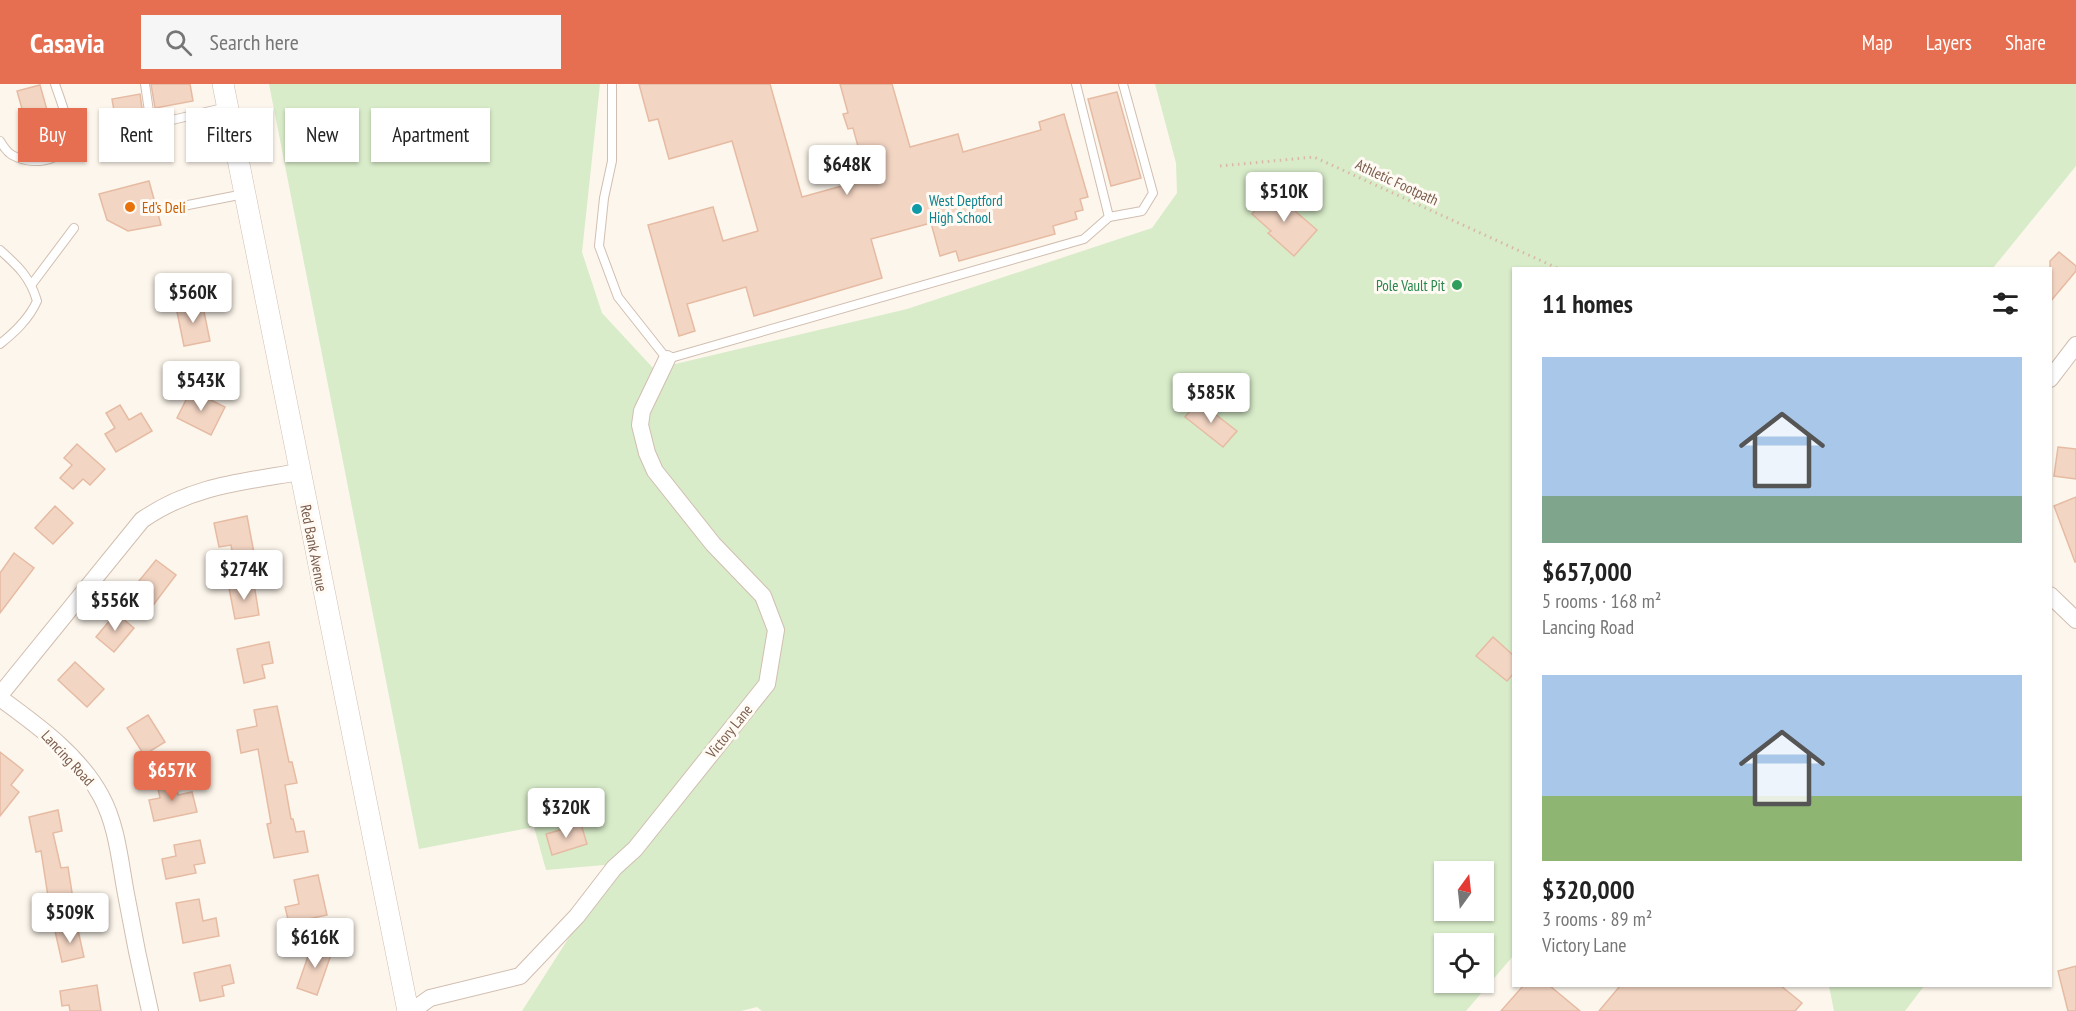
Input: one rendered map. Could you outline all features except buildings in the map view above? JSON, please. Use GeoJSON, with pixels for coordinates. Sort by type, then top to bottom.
{"type":"FeatureCollection","features":[{"type":"Feature","properties":{"kind":"street","name":"Red Bank Avenue"},"geometry":{"type":"LineString","coordinates":[[223,84],[299,472],[410,1011]]}},
{"type":"Feature","properties":{"kind":"street"},"geometry":{"type":"LineString","coordinates":[[2052,376],[2076,345]]}},
{"type":"Feature","properties":{"kind":"street","name":"Victory Lane"},"geometry":{"type":"LineString","coordinates":[[410,1011],[430,998],[513,978],[526,971],[577,916],[614,868],[634,849],[766,684],[776,630],[764,596],[713,544],[655,471],[647,453],[640,425],[642,411],[667,359]]}},
{"type":"Feature","properties":{"kind":"street"},"geometry":{"type":"LineString","coordinates":[[0,697],[142,520],[161,507],[206,489],[299,472]]}},
{"type":"Feature","properties":{"kind":"street"},"geometry":{"type":"LineString","coordinates":[[2052,597],[2076,620]]}},
{"type":"Feature","properties":{"kind":"street","name":"Lancing Road"},"geometry":{"type":"LineString","coordinates":[[0,697],[65,751],[85,773],[101,796],[109,814],[118,852],[150,1011]]}},
{"type":"Feature","properties":{"kind":"lane"},"geometry":{"type":"LineString","coordinates":[[0,141],[9,154],[27,161],[40,162],[61,153],[67,141],[68,132],[55,84]]}},
{"type":"Feature","properties":{"kind":"lane"},"geometry":{"type":"LineString","coordinates":[[145,84],[151,125],[227,106]]}},
{"type":"Feature","properties":{"kind":"lane"},"geometry":{"type":"LineString","coordinates":[[612,84],[612,161],[604,198],[599,246],[618,297],[667,359],[1084,238],[1109,217],[1142,211],[1153,193],[1124,84]]}},
{"type":"Feature","properties":{"kind":"lane"},"geometry":{"type":"LineString","coordinates":[[1076,84],[1109,217]]}},
{"type":"Feature","properties":{"kind":"lane"},"geometry":{"type":"LineString","coordinates":[[183,206],[245,194]]}},
{"type":"Feature","properties":{"kind":"lane"},"geometry":{"type":"LineString","coordinates":[[32,284],[74,228]]}},
{"type":"Feature","properties":{"kind":"lane"},"geometry":{"type":"LineString","coordinates":[[0,250],[32,284],[37,301],[18,329],[0,344]]}},
{"type":"Feature","properties":{"kind":"path","name":"Athletic Footpath"},"geometry":{"type":"LineString","coordinates":[[1220,166],[1314,157],[1555,267]]}},
{"type":"Feature","properties":{"kind":"green space"},"geometry":{"type":"Polygon","coordinates":[[[269,84],[600,84],[582,252],[602,313],[654,369],[907,309],[1152,228],[1177,193],[1176,163],[1155,84],[2076,84],[2076,166],[1994,267],[1512,267],[1512,957],[1494,978],[1494,933],[1434,933],[1434,993],[1481,993],[1466,1011],[762,1011],[757,1007],[741,1011],[522,1011],[616,864],[546,870],[534,827],[419,849],[269,84]]]}},
{"type":"Feature","properties":{"kind":"green space"},"geometry":{"type":"Polygon","coordinates":[[[1829,987],[1923,987],[1905,1011],[1834,1011],[1829,987]]]}},
{"type":"Feature","properties":{"kind":"place","name":"Ed’s Deli"},"geometry":{"type":"Point","coordinates":[130,207]}},
{"type":"Feature","properties":{"kind":"place","name":"West Deptford High School"},"geometry":{"type":"Point","coordinates":[917,209]}},
{"type":"Feature","properties":{"kind":"place","name":"Pole Vault Pit"},"geometry":{"type":"Point","coordinates":[1457,285]}}]}
